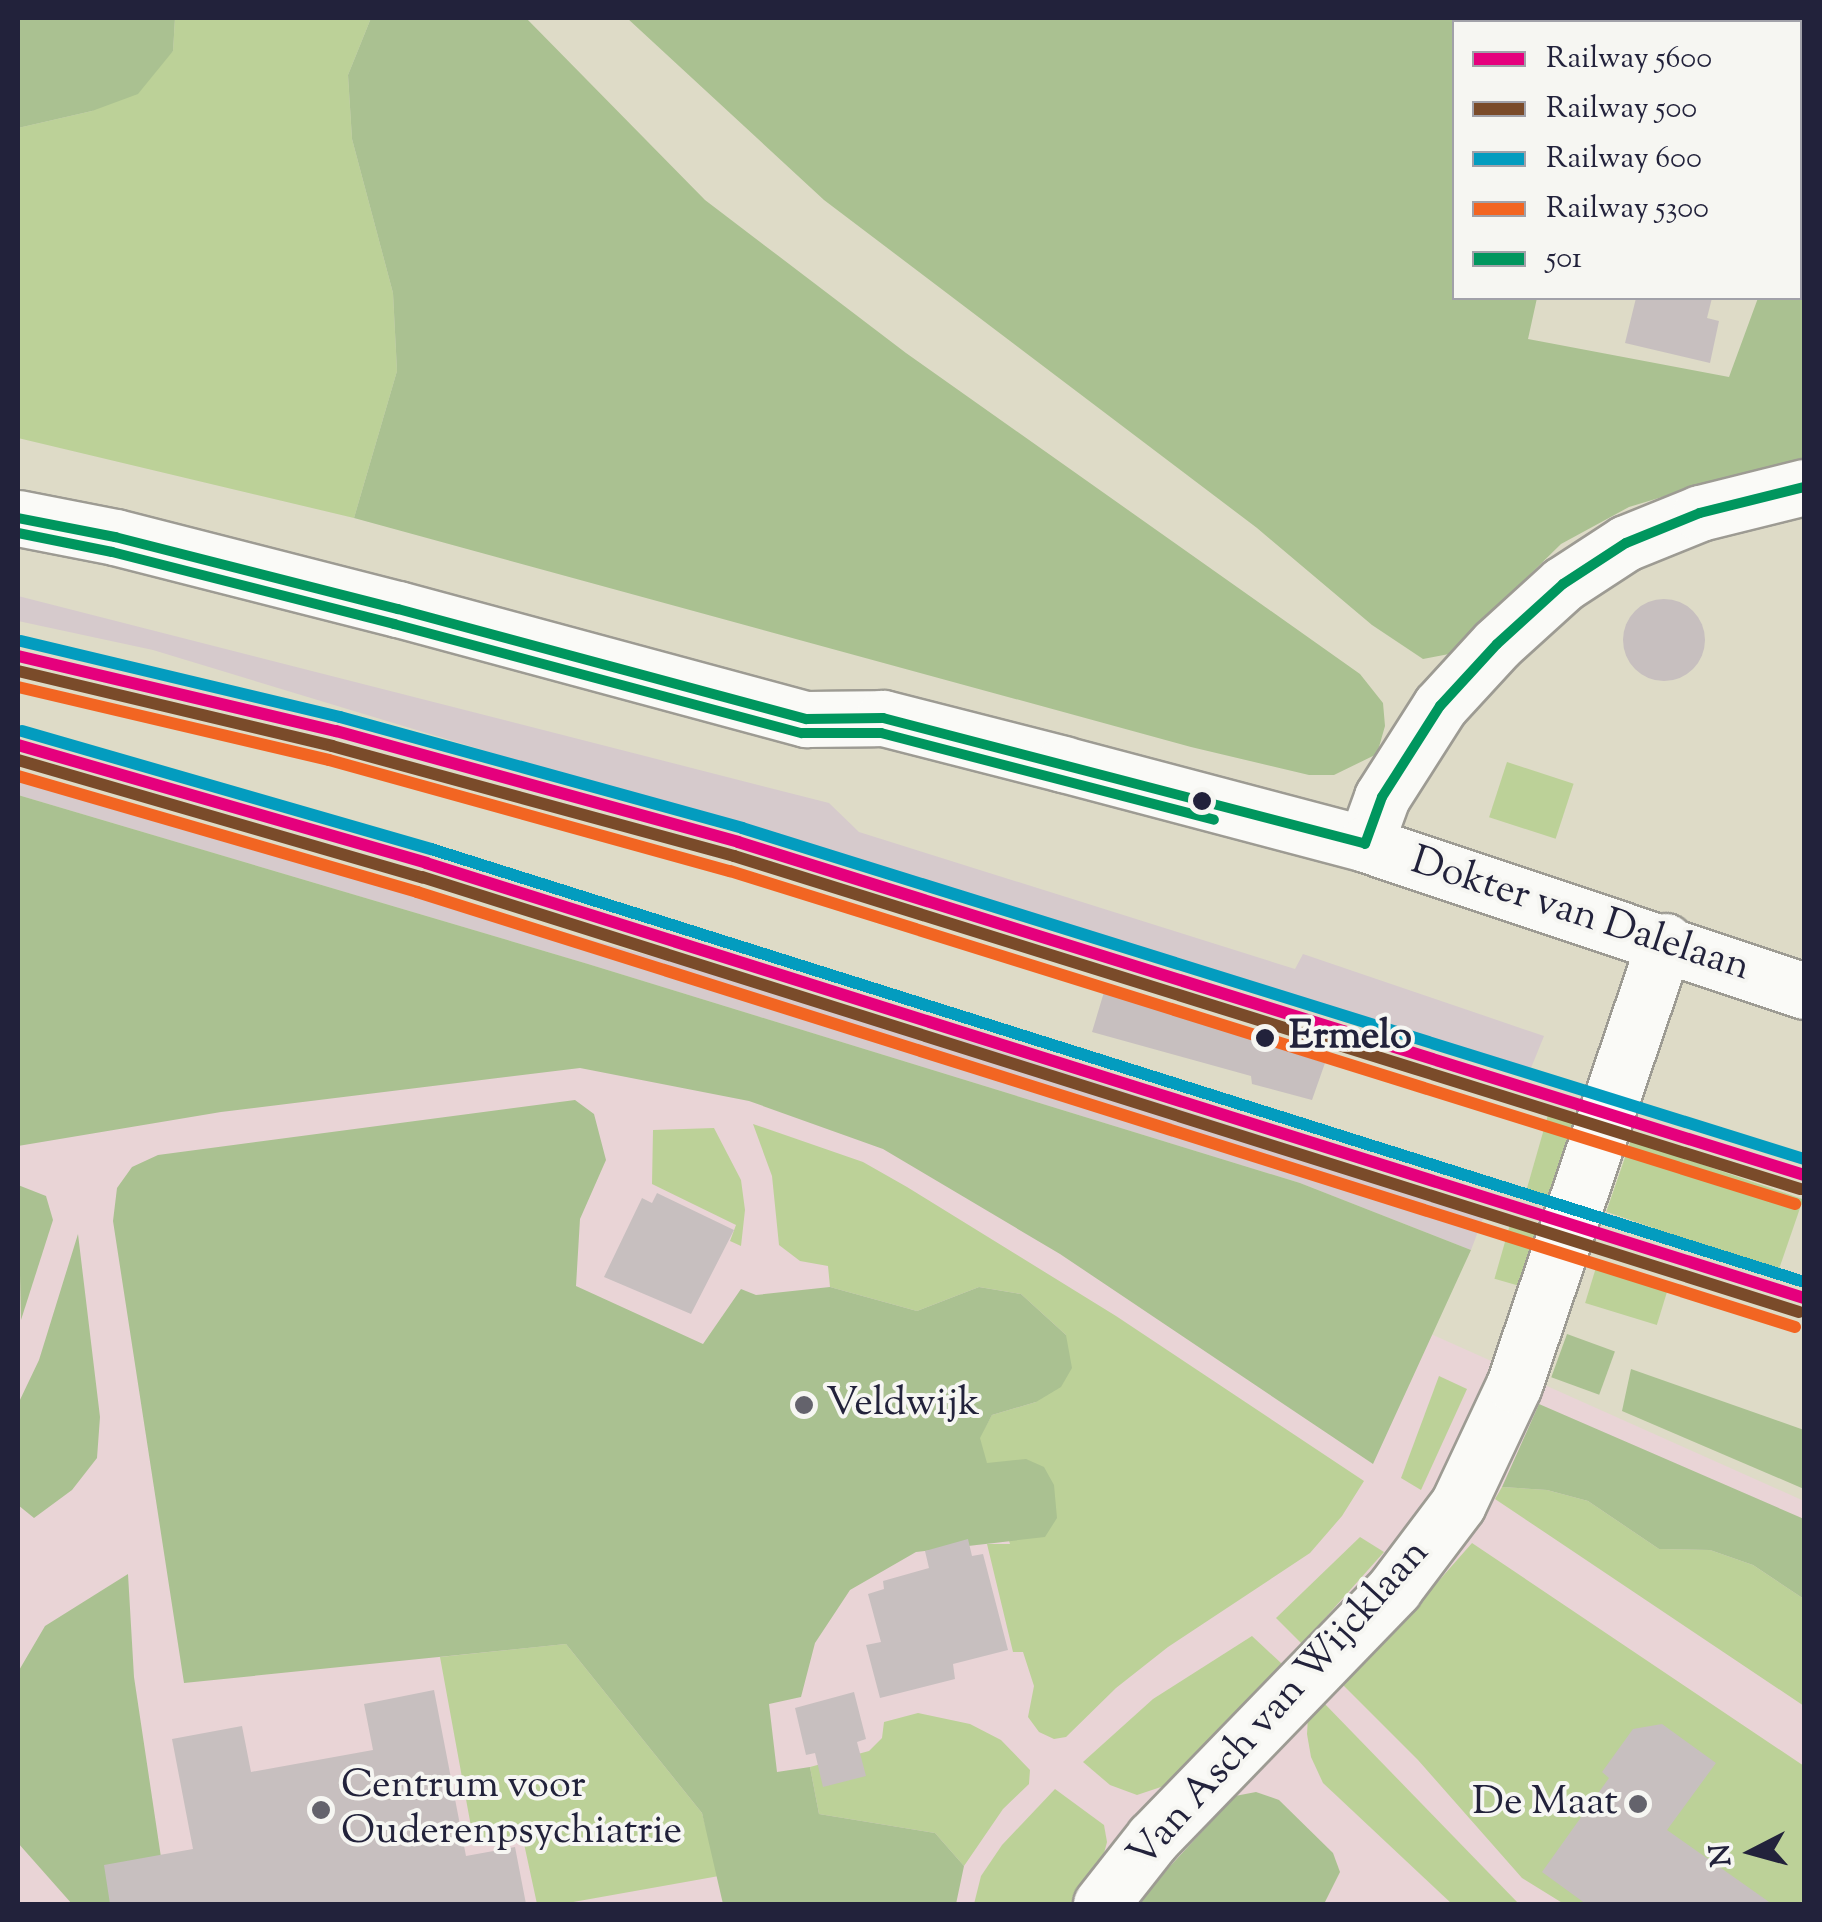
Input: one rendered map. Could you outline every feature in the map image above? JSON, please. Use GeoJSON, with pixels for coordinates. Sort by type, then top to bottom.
{"type":"FeatureCollection","features":[{"type":"Feature","properties":{"kind":"street"},"geometry":{"type":"LineString","coordinates":[[1365,844],[1382,797],[1408,749],[1440,706],[1496,644],[1563,584],[1626,544],[1700,513],[1804,488]]}},
{"type":"Feature","properties":{"kind":"street","name":"Dokter van Dalelaan"},"geometry":{"type":"LineString","coordinates":[[18,518],[114,537],[398,609],[806,720],[883,718],[1365,844],[1804,991]]}},
{"type":"Feature","properties":{"kind":"street","name":"Van Asch van Wijcklaan"},"geometry":{"type":"LineString","coordinates":[[1101,1904],[1153,1838],[1394,1589],[1458,1504],[1514,1385],[1664,941]]}},
{"type":"Feature","properties":{"kind":"shaded area"},"geometry":{"type":"Polygon","coordinates":[[[18,596],[829,803],[859,832],[1295,969],[1303,954],[1544,1036],[1531,1068],[153,650],[18,621],[18,596]]]}},
{"type":"Feature","properties":{"kind":"shaded area"},"geometry":{"type":"Polygon","coordinates":[[[18,770],[591,940],[974,1043],[1487,1208],[1471,1250],[1300,1183],[588,964],[18,795],[18,770]]]}},
{"type":"Feature","properties":{"kind":"shaded area","name":"Veldwijk"},"geometry":{"type":"Polygon","coordinates":[[[18,908],[610,1036],[1375,1309],[1804,1501],[1804,1904],[18,1904],[18,908]]]}},
{"type":"Feature","properties":{"kind":"green space"},"geometry":{"type":"Polygon","coordinates":[[[18,18],[175,18],[173,51],[138,94],[92,111],[18,128],[18,18]]]}},
{"type":"Feature","properties":{"kind":"green space"},"geometry":{"type":"Polygon","coordinates":[[[175,18],[371,18],[348,75],[352,139],[393,293],[397,371],[354,518],[18,438],[18,128],[92,111],[173,51],[175,18]]]}},
{"type":"Feature","properties":{"kind":"green space"},"geometry":{"type":"Polygon","coordinates":[[[371,18],[526,18],[705,200],[906,353],[1360,674],[1383,703],[1385,726],[1377,754],[1334,775],[1309,775],[1191,747],[354,518],[397,371],[393,293],[352,139],[348,75],[371,18]]]}},
{"type":"Feature","properties":{"kind":"green space"},"geometry":{"type":"Polygon","coordinates":[[[627,18],[1592,20],[1452,20],[1452,300],[1537,300],[1528,339],[1729,377],[1757,300],[1802,300],[1804,37],[1804,460],[1738,474],[1629,507],[1561,544],[1449,654],[1423,659],[1372,625],[1257,528],[824,200],[627,18]]]}},
{"type":"Feature","properties":{"kind":"green space"},"geometry":{"type":"Polygon","coordinates":[[[1507,762],[1574,784],[1556,839],[1489,817],[1507,762]]]}},
{"type":"Feature","properties":{"kind":"green space"},"geometry":{"type":"Polygon","coordinates":[[[18,795],[588,964],[1300,1183],[1471,1250],[1373,1464],[1060,1254],[883,1149],[749,1101],[580,1068],[221,1112],[18,1146],[18,795]]]}},
{"type":"Feature","properties":{"kind":"green space"},"geometry":{"type":"Polygon","coordinates":[[[575,1100],[594,1114],[606,1160],[580,1219],[576,1286],[703,1344],[741,1289],[756,1295],[830,1287],[917,1311],[979,1287],[1021,1294],[1066,1335],[1072,1368],[1061,1387],[1036,1402],[992,1415],[980,1438],[987,1463],[1026,1459],[1044,1467],[1054,1485],[1057,1518],[1045,1537],[916,1552],[850,1590],[815,1643],[801,1697],[769,1704],[777,1772],[810,1767],[819,1814],[935,1833],[964,1866],[956,1904],[723,1904],[702,1813],[566,1644],[184,1683],[113,1221],[117,1188],[132,1167],[158,1155],[575,1100]]]}},
{"type":"Feature","properties":{"kind":"green space"},"geometry":{"type":"Polygon","coordinates":[[[1550,1108],[1575,1115],[1550,1201],[1525,1194],[1550,1108]]]}},
{"type":"Feature","properties":{"kind":"green space"},"geometry":{"type":"Polygon","coordinates":[[[753,1124],[863,1162],[907,1187],[1116,1316],[1364,1481],[1342,1516],[1310,1553],[1168,1647],[1116,1688],[1066,1737],[1054,1739],[1039,1732],[1028,1717],[1034,1686],[1023,1652],[1013,1652],[987,1544],[1010,1544],[979,1438],[992,1415],[1036,1402],[1066,1335],[1021,1294],[979,1287],[917,1311],[830,1287],[828,1266],[800,1261],[779,1245],[772,1176],[753,1124]]]}},
{"type":"Feature","properties":{"kind":"green space"},"geometry":{"type":"Polygon","coordinates":[[[714,1128],[741,1180],[745,1210],[741,1246],[730,1241],[736,1225],[652,1184],[653,1130],[714,1128]]]}},
{"type":"Feature","properties":{"kind":"green space"},"geometry":{"type":"Polygon","coordinates":[[[1631,1140],[1803,1199],[1778,1271],[1606,1212],[1631,1140]]]}},
{"type":"Feature","properties":{"kind":"green space"},"geometry":{"type":"Polygon","coordinates":[[[18,1185],[46,1196],[53,1220],[21,1320],[18,1185]]]}},
{"type":"Feature","properties":{"kind":"green space"},"geometry":{"type":"Polygon","coordinates":[[[1511,1221],[1539,1229],[1522,1287],[1494,1279],[1511,1221]]]}},
{"type":"Feature","properties":{"kind":"green space"},"geometry":{"type":"Polygon","coordinates":[[[78,1234],[100,1417],[97,1458],[72,1490],[34,1518],[18,1505],[18,1404],[39,1360],[78,1234]]]}},
{"type":"Feature","properties":{"kind":"green space"},"geometry":{"type":"Polygon","coordinates":[[[1598,1261],[1670,1283],[1657,1325],[1585,1303],[1598,1261]]]}},
{"type":"Feature","properties":{"kind":"green space"},"geometry":{"type":"Polygon","coordinates":[[[1567,1334],[1615,1351],[1599,1395],[1551,1377],[1567,1334]]]}},
{"type":"Feature","properties":{"kind":"green space"},"geometry":{"type":"Polygon","coordinates":[[[1631,1369],[1804,1430],[1804,1489],[1622,1411],[1631,1369]]]}},
{"type":"Feature","properties":{"kind":"green space"},"geometry":{"type":"Polygon","coordinates":[[[1439,1376],[1467,1389],[1421,1490],[1401,1478],[1439,1376]]]}},
{"type":"Feature","properties":{"kind":"green space"},"geometry":{"type":"Polygon","coordinates":[[[1539,1404],[1804,1519],[1804,1599],[1753,1565],[1710,1550],[1659,1549],[1588,1501],[1547,1490],[1502,1487],[1539,1404]]]}},
{"type":"Feature","properties":{"kind":"green space"},"geometry":{"type":"Polygon","coordinates":[[[1502,1487],[1547,1490],[1588,1501],[1659,1549],[1710,1550],[1753,1565],[1804,1599],[1804,1706],[1495,1499],[1502,1487]]]}},
{"type":"Feature","properties":{"kind":"green space"},"geometry":{"type":"Polygon","coordinates":[[[1360,1537],[1384,1552],[1302,1644],[1276,1618],[1360,1537]]]}},
{"type":"Feature","properties":{"kind":"green space"},"geometry":{"type":"Polygon","coordinates":[[[1472,1543],[1804,1766],[1804,1904],[1564,1904],[1522,1878],[1418,1760],[1338,1680],[1428,1593],[1472,1543]]]}},
{"type":"Feature","properties":{"kind":"green space"},"geometry":{"type":"Polygon","coordinates":[[[128,1574],[134,1677],[168,1904],[72,1904],[18,1843],[18,1672],[45,1626],[128,1574]]]}},
{"type":"Feature","properties":{"kind":"green space"},"geometry":{"type":"Polygon","coordinates":[[[1252,1636],[1282,1664],[1164,1786],[1137,1795],[1110,1785],[1083,1762],[1153,1699],[1252,1636]]]}},
{"type":"Feature","properties":{"kind":"green space"},"geometry":{"type":"Polygon","coordinates":[[[566,1644],[702,1813],[719,1876],[562,1904],[537,1904],[523,1839],[474,1843],[440,1657],[566,1644]]]}},
{"type":"Feature","properties":{"kind":"green space"},"geometry":{"type":"Polygon","coordinates":[[[1322,1701],[1519,1904],[1452,1904],[1323,1783],[1311,1757],[1307,1734],[1308,1717],[1322,1701]]]}},
{"type":"Feature","properties":{"kind":"green space"},"geometry":{"type":"Polygon","coordinates":[[[918,1713],[970,1724],[1001,1740],[1030,1770],[1029,1784],[1003,1809],[964,1866],[935,1833],[819,1814],[810,1767],[869,1751],[882,1738],[884,1722],[918,1713]]]}},
{"type":"Feature","properties":{"kind":"green space"},"geometry":{"type":"Polygon","coordinates":[[[1055,1789],[1104,1825],[1107,1842],[1102,1861],[1080,1904],[974,1904],[981,1876],[1002,1845],[1055,1789]]]}},
{"type":"Feature","properties":{"kind":"green space"},"geometry":{"type":"Polygon","coordinates":[[[1256,1792],[1279,1800],[1333,1853],[1340,1872],[1324,1904],[1135,1904],[1235,1796],[1256,1792]]]}},
{"type":"Feature","properties":{"kind":"building"},"geometry":{"type":"Polygon","coordinates":[[[1636,300],[1712,300],[1707,318],[1719,321],[1710,363],[1625,343],[1636,300]]]}},
{"type":"Feature","properties":{"kind":"building"},"geometry":{"type":"Polygon","coordinates":[[[1664,599],[1680,602],[1693,611],[1702,624],[1702,656],[1693,669],[1680,678],[1664,681],[1648,678],[1635,669],[1626,656],[1623,640],[1626,624],[1635,611],[1648,602],[1664,599]]]}},
{"type":"Feature","properties":{"kind":"building"},"geometry":{"type":"Polygon","coordinates":[[[1104,992],[1325,1063],[1312,1100],[1252,1084],[1251,1076],[1092,1032],[1104,992]]]}},
{"type":"Feature","properties":{"kind":"building"},"geometry":{"type":"Polygon","coordinates":[[[657,1193],[734,1230],[691,1314],[604,1277],[642,1198],[652,1203],[657,1193]]]}},
{"type":"Feature","properties":{"kind":"building"},"geometry":{"type":"Polygon","coordinates":[[[968,1539],[972,1556],[983,1554],[1008,1650],[953,1664],[955,1679],[880,1698],[866,1645],[881,1642],[868,1594],[884,1589],[883,1581],[929,1568],[925,1551],[968,1539]]]}},
{"type":"Feature","properties":{"kind":"building","name":"Centrum voor Ouderenpsychiatrie"},"geometry":{"type":"Polygon","coordinates":[[[434,1690],[466,1856],[515,1847],[526,1904],[110,1904],[104,1865],[193,1849],[172,1739],[242,1726],[251,1772],[373,1750],[364,1704],[434,1690]]]}},
{"type":"Feature","properties":{"kind":"building"},"geometry":{"type":"Polygon","coordinates":[[[854,1692],[866,1739],[857,1742],[866,1776],[823,1787],[815,1753],[806,1755],[795,1708],[854,1692]]]}},
{"type":"Feature","properties":{"kind":"building","name":"De Maat"},"geometry":{"type":"Polygon","coordinates":[[[1662,1724],[1716,1763],[1667,1830],[1772,1904],[1586,1904],[1542,1872],[1609,1778],[1602,1772],[1633,1729],[1662,1724]]]}},
{"type":"Feature","properties":{"kind":"rail line","name":"600"},"geometry":{"type":"LineString","coordinates":[[21,641],[340,717],[742,828],[1804,1159]]}},
{"type":"Feature","properties":{"kind":"rail line","name":"5600"},"geometry":{"type":"LineString","coordinates":[[18,656],[336,731],[738,842],[1804,1175]]}},
{"type":"Feature","properties":{"kind":"rail line","name":"500"},"geometry":{"type":"LineString","coordinates":[[18,671],[332,746],[734,856],[1800,1189]]}},
{"type":"Feature","properties":{"kind":"rail line","name":"5300"},"geometry":{"type":"LineString","coordinates":[[18,687],[329,760],[730,871],[1795,1204]]}},
{"type":"Feature","properties":{"kind":"rail line","name":"600"},"geometry":{"type":"LineString","coordinates":[[22,731],[431,849],[1804,1282]]}},
{"type":"Feature","properties":{"kind":"rail line","name":"5600"},"geometry":{"type":"LineString","coordinates":[[18,745],[426,863],[1804,1298]]}},
{"type":"Feature","properties":{"kind":"rail line","name":"500"},"geometry":{"type":"LineString","coordinates":[[18,760],[422,877],[1799,1312]]}},
{"type":"Feature","properties":{"kind":"rail line","name":"5300"},"geometry":{"type":"LineString","coordinates":[[18,776],[417,892],[1795,1327]]}},
{"type":"Feature","properties":{"kind":"transit line","name":"501"},"geometry":{"type":"LineString","coordinates":[[1365,844],[1382,797],[1440,706],[1497,644],[1563,584],[1626,543],[1700,513],[1804,487]]}},
{"type":"Feature","properties":{"kind":"transit line","name":"501"},"geometry":{"type":"LineString","coordinates":[[18,518],[115,537],[398,609],[806,719],[883,718],[1365,844]]}},
{"type":"Feature","properties":{"kind":"transit line"},"geometry":{"type":"LineString","coordinates":[[18,533],[112,552],[802,733],[881,733],[1214,820]]}},
{"type":"Feature","properties":{"kind":"place","name":"Ermelo"},"geometry":{"type":"Point","coordinates":[1265,1038]}},
{"type":"Feature","properties":{"kind":"place","name":"Veldwijk"},"geometry":{"type":"Point","coordinates":[804,1405]}},
{"type":"Feature","properties":{"kind":"place","name":"De Maat"},"geometry":{"type":"Point","coordinates":[1638,1804]}},
{"type":"Feature","properties":{"kind":"place","name":"Centrum voor Ouderenpsychiatrie"},"geometry":{"type":"Point","coordinates":[321,1810]}}]}
